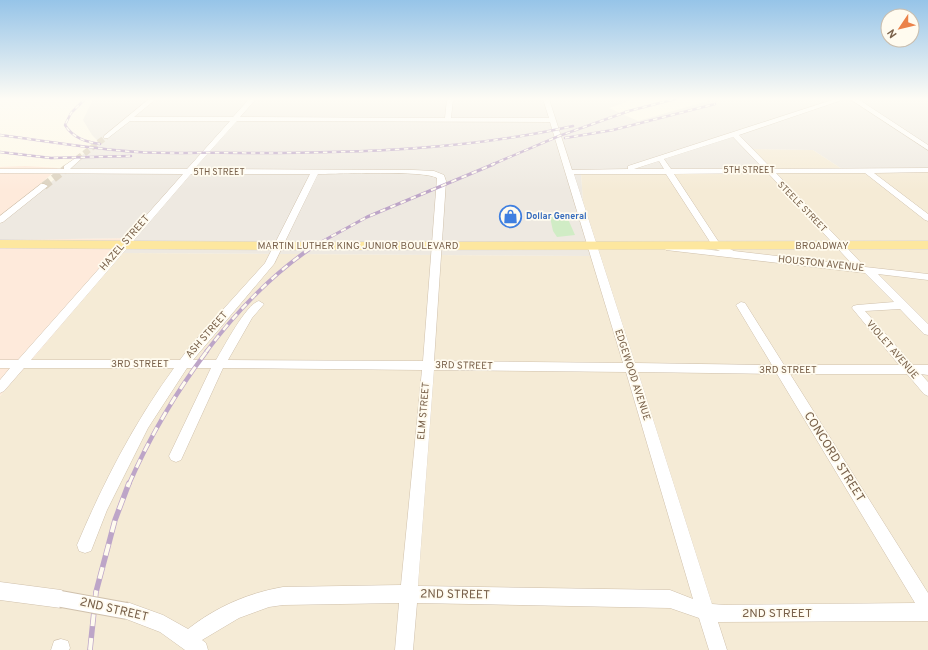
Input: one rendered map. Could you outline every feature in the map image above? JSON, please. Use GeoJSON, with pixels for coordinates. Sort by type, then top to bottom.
{"type":"FeatureCollection","features":[{"type":"Feature","properties":{"kind":"main road","name":"MARTIN LUTHER KING JUNIOR BOULEVARD"},"geometry":{"type":"LineString","coordinates":[[0,244],[278,246],[717,246]]}},
{"type":"Feature","properties":{"kind":"main road","name":"BROADWAY"},"geometry":{"type":"LineString","coordinates":[[717,246],[928,246]]}},
{"type":"Feature","properties":{"kind":"main road"},"geometry":{"type":"LineString","coordinates":[[764,246],[774,259]]}},
{"type":"Feature","properties":{"kind":"street"},"geometry":{"type":"LineString","coordinates":[[106,137],[115,129]]}},
{"type":"Feature","properties":{"kind":"street","name":"HAZEL STREET"},"geometry":{"type":"LineString","coordinates":[[0,388],[124,244],[227,129]]}},
{"type":"Feature","properties":{"kind":"street","name":"EDGEWOOD AVENUE"},"geometry":{"type":"LineString","coordinates":[[555,129],[570,172],[718,650]]}},
{"type":"Feature","properties":{"kind":"street"},"geometry":{"type":"LineString","coordinates":[[620,171],[747,129]]}},
{"type":"Feature","properties":{"kind":"street"},"geometry":{"type":"LineString","coordinates":[[900,129],[926,146]]}},
{"type":"Feature","properties":{"kind":"street","name":"STEELE STREET"},"geometry":{"type":"LineString","coordinates":[[732,134],[738,136],[839,246],[865,269],[928,331]]}},
{"type":"Feature","properties":{"kind":"street"},"geometry":{"type":"LineString","coordinates":[[660,158],[717,246]]}},
{"type":"Feature","properties":{"kind":"street"},"geometry":{"type":"LineString","coordinates":[[67,168],[77,159]]}},
{"type":"Feature","properties":{"kind":"street"},"geometry":{"type":"LineString","coordinates":[[866,170],[928,218]]}},
{"type":"Feature","properties":{"kind":"street","name":"5TH STREET"},"geometry":{"type":"LineString","coordinates":[[570,172],[928,170]]}},
{"type":"Feature","properties":{"kind":"street","name":"5TH STREET"},"geometry":{"type":"LineString","coordinates":[[0,171],[413,172],[434,173],[438,175]]}},
{"type":"Feature","properties":{"kind":"street","name":"ASH STREET"},"geometry":{"type":"LineString","coordinates":[[85,545],[101,507],[143,424],[182,364],[216,322],[269,264],[315,172]]}},
{"type":"Feature","properties":{"kind":"street","name":"ELM STREET"},"geometry":{"type":"LineString","coordinates":[[404,650],[438,246],[442,181],[441,177],[438,175]]}},
{"type":"Feature","properties":{"kind":"street"},"geometry":{"type":"LineString","coordinates":[[0,220],[44,186]]}},
{"type":"Feature","properties":{"kind":"street"},"geometry":{"type":"LineString","coordinates":[[657,246],[742,256]]}},
{"type":"Feature","properties":{"kind":"street","name":"HOUSTON AVENUE"},"geometry":{"type":"LineString","coordinates":[[717,246],[732,254],[742,256],[928,277]]}},
{"type":"Feature","properties":{"kind":"street","name":"ASH STREET"},"geometry":{"type":"LineString","coordinates":[[176,456],[219,365],[248,316],[259,304]]}},
{"type":"Feature","properties":{"kind":"street","name":"CONCORD STREET"},"geometry":{"type":"LineString","coordinates":[[741,305],[928,609]]}},
{"type":"Feature","properties":{"kind":"street","name":"VIOLET AVENUE"},"geometry":{"type":"LineString","coordinates":[[901,306],[857,308],[928,391]]}},
{"type":"Feature","properties":{"kind":"street","name":"3RD STREET"},"geometry":{"type":"LineString","coordinates":[[0,364],[427,365],[928,370]]}},
{"type":"Feature","properties":{"kind":"street","name":"2ND STREET"},"geometry":{"type":"LineString","coordinates":[[0,591],[61,599],[127,611],[157,620],[174,628],[194,645],[204,627],[234,609],[266,598],[283,596],[408,594],[670,599],[706,612],[725,614],[928,612]]}},
{"type":"Feature","properties":{"kind":"shaded area"},"geometry":{"type":"Polygon","coordinates":[[[89,129],[928,129],[928,168],[842,169],[813,150],[753,149],[776,174],[581,174],[584,215],[591,256],[122,253],[134,238],[0,240],[0,224],[98,141],[89,129]]]}},
{"type":"Feature","properties":{"kind":"shaded area"},"geometry":{"type":"Polygon","coordinates":[[[753,149],[813,150],[842,169],[928,168],[928,650],[0,650],[0,396],[122,253],[591,256],[584,215],[581,174],[775,174],[753,149]]]}},
{"type":"Feature","properties":{"kind":"shaded area"},"geometry":{"type":"Polygon","coordinates":[[[25,166],[58,168],[0,221],[0,167],[25,166]]]}},
{"type":"Feature","properties":{"kind":"shaded area"},"geometry":{"type":"Polygon","coordinates":[[[134,238],[37,354],[0,396],[0,240],[134,238]]]}},
{"type":"Feature","properties":{"kind":"green space"},"geometry":{"type":"Polygon","coordinates":[[[557,215],[568,219],[575,235],[557,237],[553,231],[550,217],[557,215]]]}},
{"type":"Feature","properties":{"kind":"tunnel"},"geometry":{"type":"LineString","coordinates":[[77,159],[106,137]]}},
{"type":"Feature","properties":{"kind":"tunnel"},"geometry":{"type":"LineString","coordinates":[[44,186],[67,168]]}},
{"type":"Feature","properties":{"kind":"railway"},"geometry":{"type":"LineString","coordinates":[[68,129],[80,139],[100,144]]}},
{"type":"Feature","properties":{"kind":"railway"},"geometry":{"type":"LineString","coordinates":[[0,135],[121,151],[165,153],[289,153],[370,151],[452,145],[556,129]]}},
{"type":"Feature","properties":{"kind":"railway"},"geometry":{"type":"LineString","coordinates":[[491,165],[578,129]]}},
{"type":"Feature","properties":{"kind":"railway"},"geometry":{"type":"LineString","coordinates":[[565,138],[616,129]]}},
{"type":"Feature","properties":{"kind":"railway"},"geometry":{"type":"LineString","coordinates":[[0,152],[51,158],[131,156]]}},
{"type":"Feature","properties":{"kind":"railway"},"geometry":{"type":"LineString","coordinates":[[312,247],[367,217],[494,164]]}},
{"type":"Feature","properties":{"kind":"railway"},"geometry":{"type":"LineString","coordinates":[[206,352],[242,308],[269,281],[314,246]]}},
{"type":"Feature","properties":{"kind":"railway"},"geometry":{"type":"LineString","coordinates":[[129,484],[164,415],[207,351]]}},
{"type":"Feature","properties":{"kind":"railway"},"geometry":{"type":"LineString","coordinates":[[90,650],[96,592],[115,520],[129,483]]}},
{"type":"Feature","properties":{"kind":"place","name":"Dollar General"},"geometry":{"type":"Point","coordinates":[510,216]}}]}
